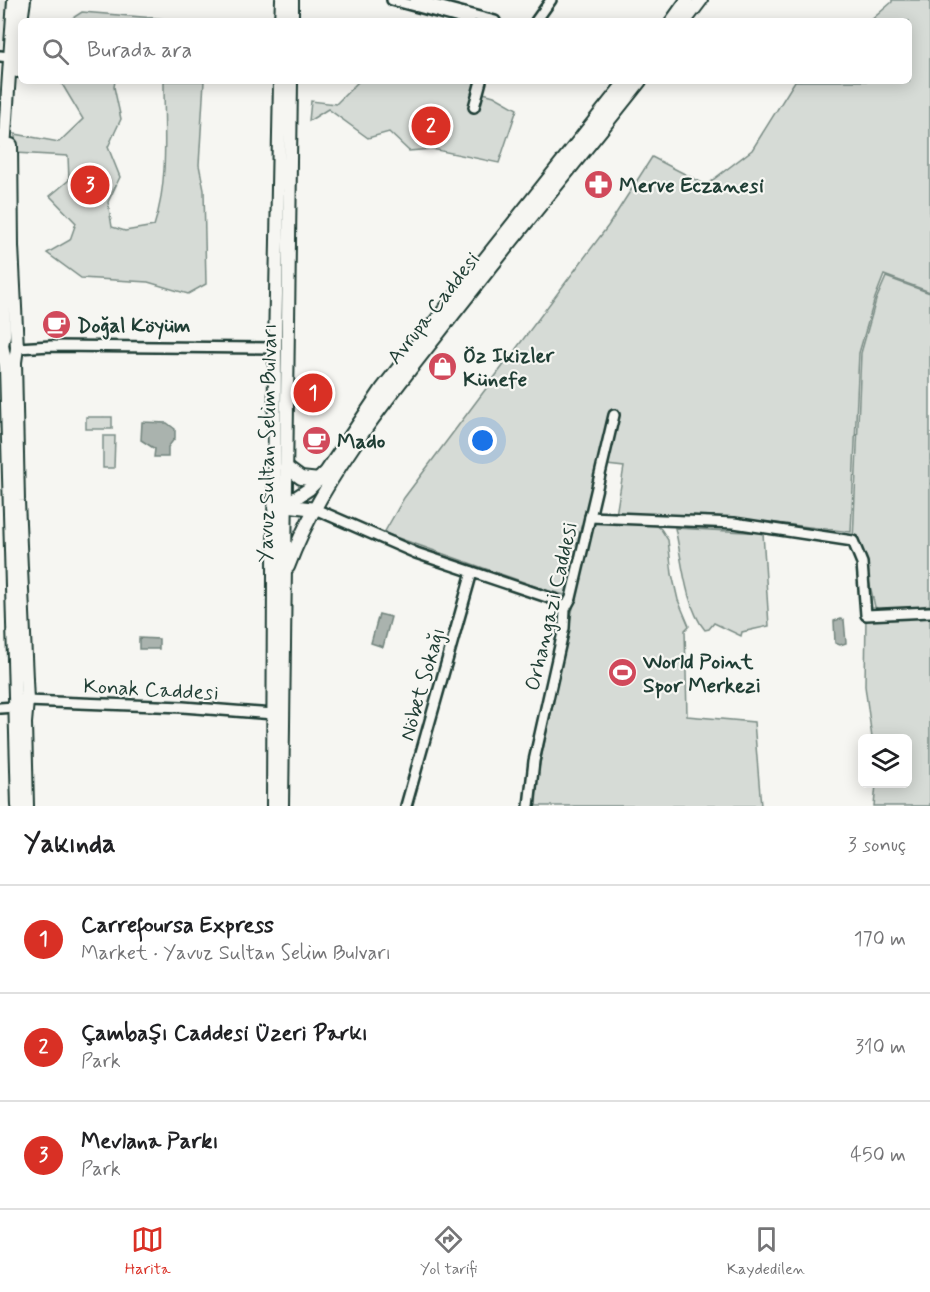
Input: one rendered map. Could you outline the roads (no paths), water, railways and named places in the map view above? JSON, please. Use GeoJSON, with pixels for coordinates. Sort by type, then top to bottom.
{"type":"FeatureCollection","features":[{"type":"Feature","properties":{"kind":"main road"},"geometry":{"type":"LineString","coordinates":[[14,0],[5,57],[3,164],[8,347],[4,468],[22,703],[27,806]]}},
{"type":"Feature","properties":{"kind":"main road"},"geometry":{"type":"LineString","coordinates":[[21,18],[24,0]]}},
{"type":"Feature","properties":{"kind":"main road"},"geometry":{"type":"LineString","coordinates":[[277,0],[278,10],[285,18]]}},
{"type":"Feature","properties":{"kind":"main road"},"geometry":{"type":"LineString","coordinates":[[282,0],[286,18]]}},
{"type":"Feature","properties":{"kind":"main road"},"geometry":{"type":"LineString","coordinates":[[288,18],[292,0]]}},
{"type":"Feature","properties":{"kind":"main road"},"geometry":{"type":"LineString","coordinates":[[289,18],[296,12],[297,0]]}},
{"type":"Feature","properties":{"kind":"main road"},"geometry":{"type":"LineString","coordinates":[[674,18],[687,0]]}},
{"type":"Feature","properties":{"kind":"main road"},"geometry":{"type":"LineString","coordinates":[[687,18],[701,0]]}},
{"type":"Feature","properties":{"kind":"main road"},"geometry":{"type":"LineString","coordinates":[[5,230],[18,59]]}},
{"type":"Feature","properties":{"kind":"main road","name":"Yavuz Sultan Selim Bulvarı"},"geometry":{"type":"LineString","coordinates":[[273,806],[281,505],[280,84]]}},
{"type":"Feature","properties":{"kind":"main road","name":"Yavuz Sultan Selim Bulvarı"},"geometry":{"type":"LineString","coordinates":[[282,806],[285,577],[281,505],[286,467],[282,343],[291,84]]}},
{"type":"Feature","properties":{"kind":"main road","name":"Avrupa Caddesi"},"geometry":{"type":"LineString","coordinates":[[281,505],[303,494],[319,480],[417,343],[621,84]]}},
{"type":"Feature","properties":{"kind":"main road","name":"Avrupa Caddesi"},"geometry":{"type":"LineString","coordinates":[[285,577],[299,538],[315,509],[350,453],[403,378],[638,84]]}},
{"type":"Feature","properties":{"kind":"main road"},"geometry":{"type":"LineString","coordinates":[[8,347],[15,362],[22,703],[18,806]]}},
{"type":"Feature","properties":{"kind":"main road"},"geometry":{"type":"LineString","coordinates":[[286,467],[301,478],[319,480]]}},
{"type":"Feature","properties":{"kind":"main road"},"geometry":{"type":"LineString","coordinates":[[281,505],[315,509]]}},
{"type":"Feature","properties":{"kind":"street"},"geometry":{"type":"LineString","coordinates":[[392,0],[459,18]]}},
{"type":"Feature","properties":{"kind":"street"},"geometry":{"type":"LineString","coordinates":[[415,0],[484,18]]}},
{"type":"Feature","properties":{"kind":"street"},"geometry":{"type":"LineString","coordinates":[[538,18],[551,0]]}},
{"type":"Feature","properties":{"kind":"street"},"geometry":{"type":"LineString","coordinates":[[474,107],[480,84]]}},
{"type":"Feature","properties":{"kind":"street"},"geometry":{"type":"LineString","coordinates":[[8,347],[282,343]]}},
{"type":"Feature","properties":{"kind":"street","name":"Orhangazi Caddesi"},"geometry":{"type":"LineString","coordinates":[[529,806],[534,761],[564,628],[565,609],[571,598],[614,415]]}},
{"type":"Feature","properties":{"kind":"street"},"geometry":{"type":"LineString","coordinates":[[315,509],[416,553],[549,597],[565,609]]}},
{"type":"Feature","properties":{"kind":"street"},"geometry":{"type":"LineString","coordinates":[[590,517],[734,523],[853,541],[862,563],[866,615],[930,612]]}},
{"type":"Feature","properties":{"kind":"street","name":"Nöbet Sokağı"},"geometry":{"type":"LineString","coordinates":[[406,806],[472,572]]}},
{"type":"Feature","properties":{"kind":"street","name":"Konak Caddesi"},"geometry":{"type":"LineString","coordinates":[[0,702],[183,707],[274,714]]}},
{"type":"Feature","properties":{"kind":"street","name":"Konak Caddesi"},"geometry":{"type":"LineString","coordinates":[[0,708],[22,703]]}},
{"type":"Feature","properties":{"kind":"place","name":"Çambaşı Caddesi Üzeri Parkı"},"geometry":{"type":"Point","coordinates":[431,126]}},
{"type":"Feature","properties":{"kind":"place","name":"Mevlana Parkı"},"geometry":{"type":"Point","coordinates":[90,185]}},
{"type":"Feature","properties":{"kind":"place","name":"Merve Eczanesi"},"geometry":{"type":"Point","coordinates":[598,185]}},
{"type":"Feature","properties":{"kind":"place","name":"Doğal Köyüm"},"geometry":{"type":"Point","coordinates":[56,325]}},
{"type":"Feature","properties":{"kind":"place","name":"Öz Ikizler Künefe"},"geometry":{"type":"Point","coordinates":[442,367]}},
{"type":"Feature","properties":{"kind":"place","name":"Carrefoursa Express"},"geometry":{"type":"Point","coordinates":[313,393]}},
{"type":"Feature","properties":{"kind":"place","name":"Mado"},"geometry":{"type":"Point","coordinates":[316,441]}},
{"type":"Feature","properties":{"kind":"place","name":"World Point Spor Merkezi"},"geometry":{"type":"Point","coordinates":[622,673]}}]}
